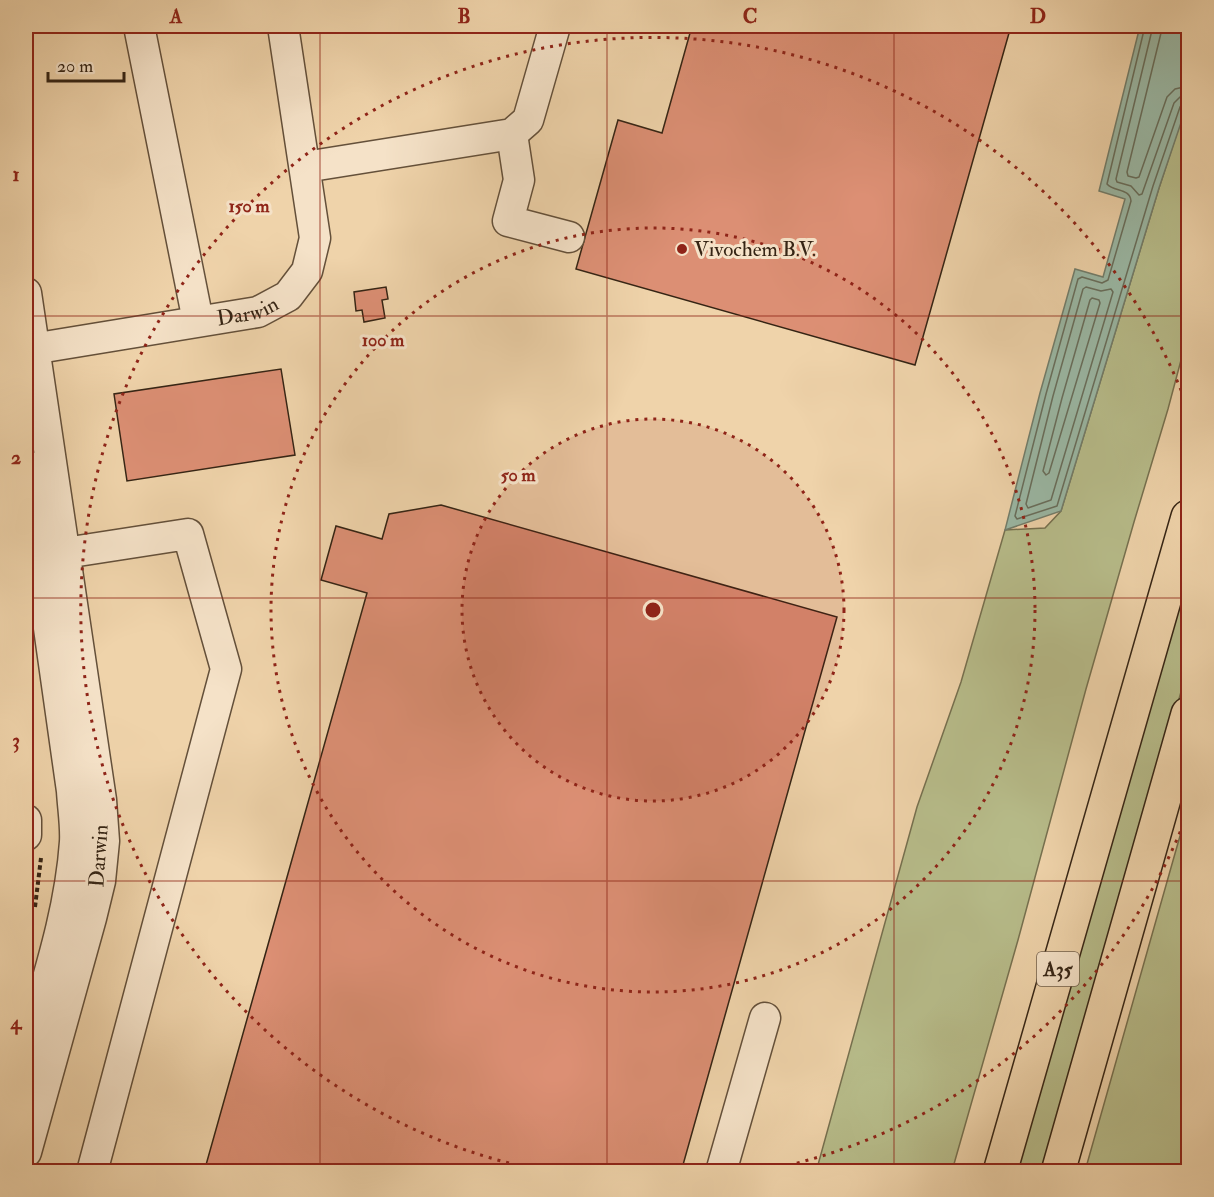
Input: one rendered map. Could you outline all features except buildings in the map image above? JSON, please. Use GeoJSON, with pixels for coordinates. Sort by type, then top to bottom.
{"type":"FeatureCollection","features":[{"type":"Feature","properties":{"kind":"highway","name":"A35"},"geometry":{"type":"LineString","coordinates":[[1000,1172],[1188,517]]}},
{"type":"Feature","properties":{"kind":"highway","name":"A35"},"geometry":{"type":"LineString","coordinates":[[1058,1172],[1188,714]]}},
{"type":"Feature","properties":{"kind":"street"},"geometry":{"type":"LineString","coordinates":[[139,26],[198,321]]}},
{"type":"Feature","properties":{"kind":"street","name":"Darwin"},"geometry":{"type":"LineString","coordinates":[[30,349],[258,312],[288,296],[307,271],[315,238],[283,26]]}},
{"type":"Feature","properties":{"kind":"street"},"geometry":{"type":"LineString","coordinates":[[305,167],[512,134],[528,120],[555,26]]}},
{"type":"Feature","properties":{"kind":"street"},"geometry":{"type":"LineString","coordinates":[[512,134],[519,180],[508,222],[569,237]]}},
{"type":"Feature","properties":{"kind":"street","name":"Darwin"},"geometry":{"type":"LineString","coordinates":[[26,293],[52,555],[75,840],[71,881],[60,934],[26,1055]]}},
{"type":"Feature","properties":{"kind":"street","name":"Darwin"},"geometry":{"type":"LineString","coordinates":[[26,465],[52,555],[101,800],[104,841],[100,881],[91,918],[26,1152]]}},
{"type":"Feature","properties":{"kind":"street"},"geometry":{"type":"LineString","coordinates":[[52,555],[188,534],[226,669],[92,1172]]}},
{"type":"Feature","properties":{"kind":"street"},"geometry":{"type":"LineString","coordinates":[[26,820],[26,835]]}},
{"type":"Feature","properties":{"kind":"street"},"geometry":{"type":"LineString","coordinates":[[721,1172],[765,1018]]}},
{"type":"Feature","properties":{"kind":"green space"},"geometry":{"type":"Polygon","coordinates":[[[1188,99],[1188,334],[1086,689],[952,1171],[816,1172],[917,807],[961,682],[1005,530],[1045,528],[1061,511],[1188,99]]]}},
{"type":"Feature","properties":{"kind":"green space"},"geometry":{"type":"Polygon","coordinates":[[[1188,561],[1188,668],[1041,1171],[1004,1172],[1188,561]]]}},
{"type":"Feature","properties":{"kind":"green space"},"geometry":{"type":"Polygon","coordinates":[[[1188,808],[1188,1171],[1085,1171],[1176,850],[1188,808]]]}},
{"type":"Feature","properties":{"kind":"water"},"geometry":{"type":"Polygon","coordinates":[[[1140,26],[1188,26],[1187,105],[1159,188],[1061,511],[1005,530],[1075,269],[1103,277],[1125,199],[1099,191],[1140,26]]]}},
{"type":"Feature","properties":{"kind":"place","name":"Vivochem B.V."},"geometry":{"type":"Point","coordinates":[682,249]}}]}
